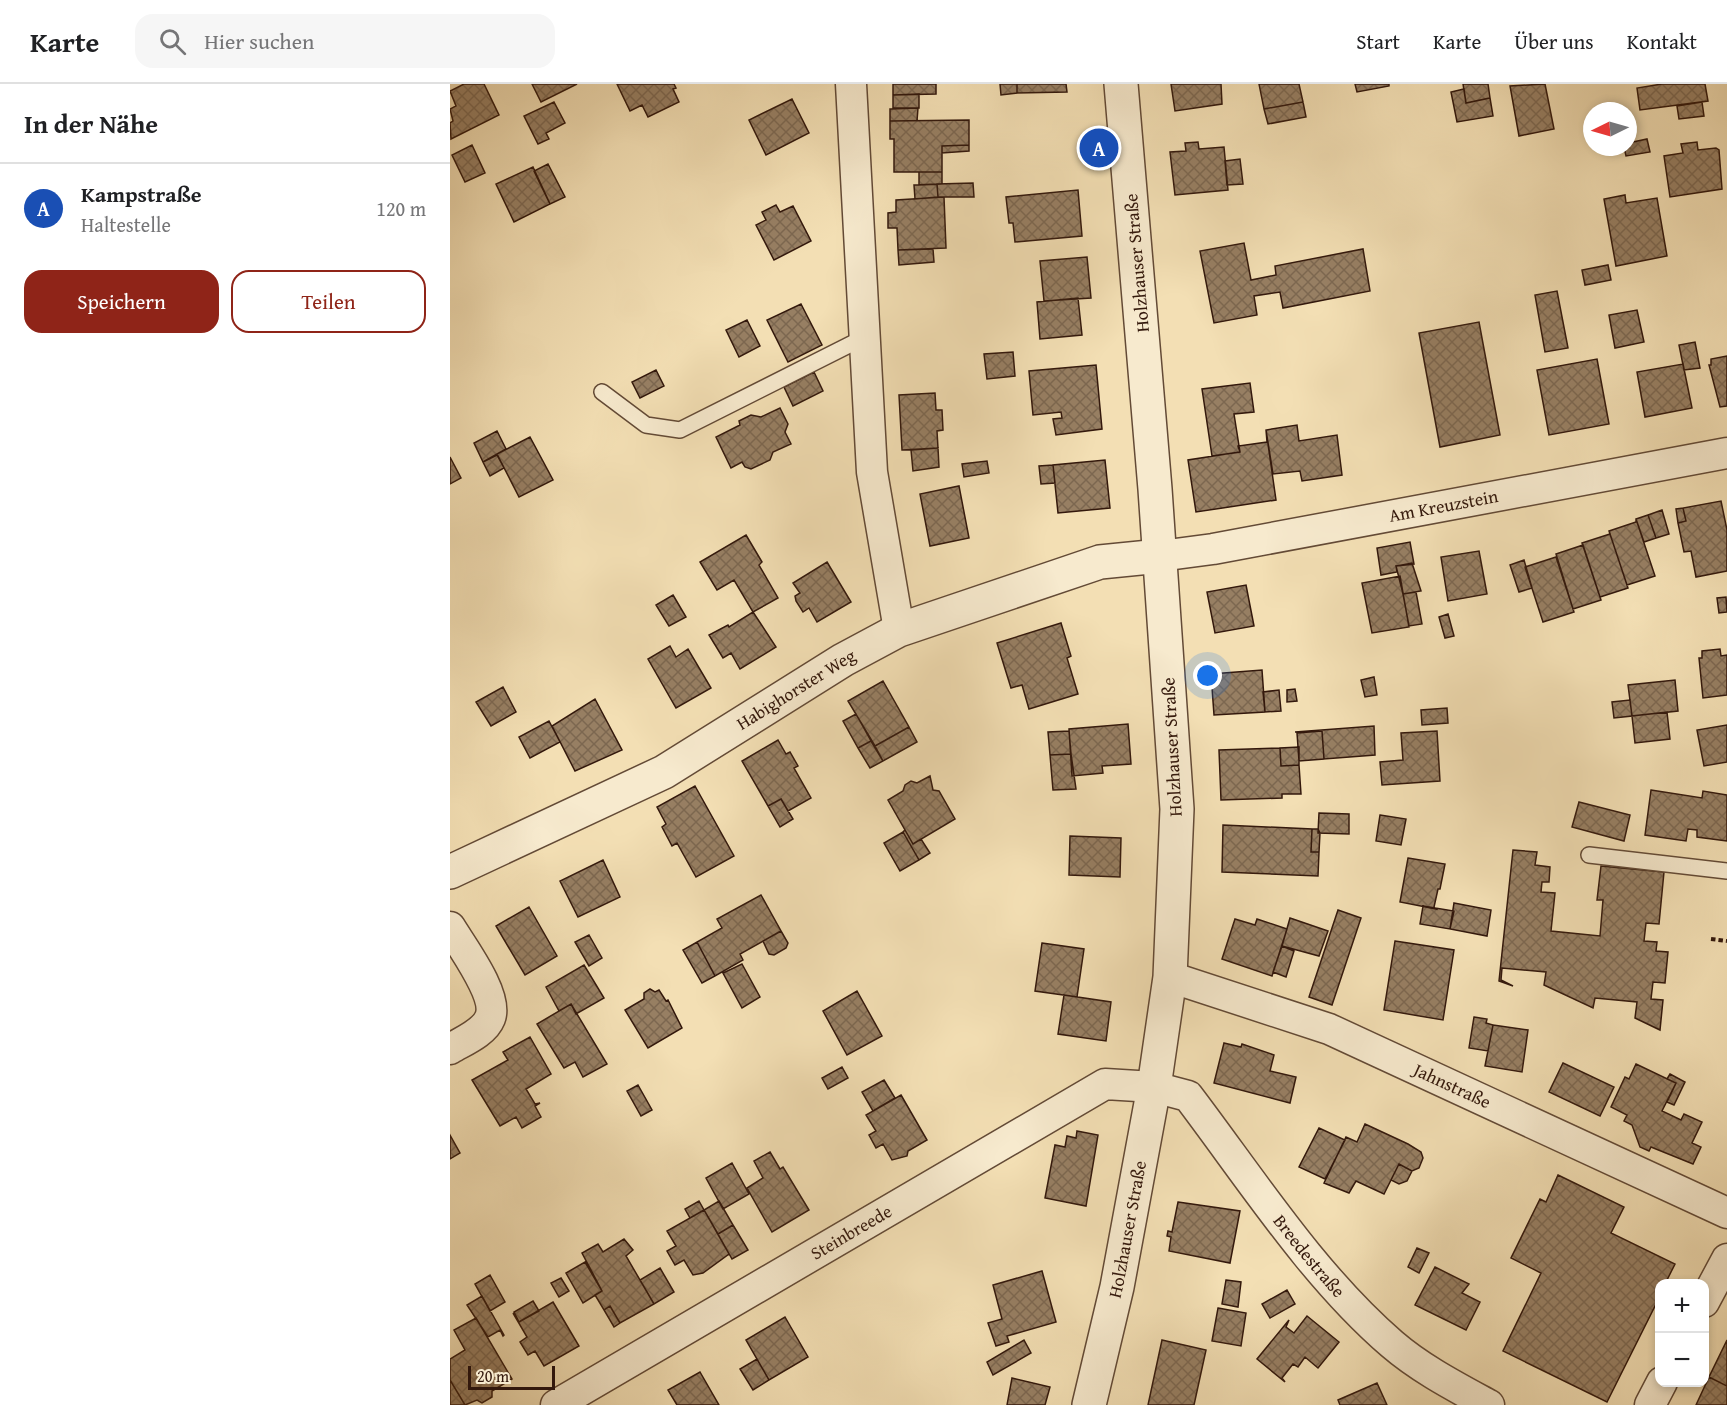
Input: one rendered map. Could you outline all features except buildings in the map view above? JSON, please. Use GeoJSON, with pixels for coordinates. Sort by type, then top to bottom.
{"type":"FeatureCollection","features":[{"type":"Feature","properties":{"kind":"street"},"geometry":{"type":"LineString","coordinates":[[851,84],[872,472],[899,630]]}},
{"type":"Feature","properties":{"kind":"street","name":"Holzhauser Straße"},"geometry":{"type":"LineString","coordinates":[[1089,1405],[1117,1287],[1154,1087],[1170,977],[1177,809],[1160,556],[1121,84]]}},
{"type":"Feature","properties":{"kind":"street","name":"Am Kreuzstein"},"geometry":{"type":"LineString","coordinates":[[1160,556],[1213,549],[1727,453]]}},
{"type":"Feature","properties":{"kind":"street","name":"Habighorster Weg"},"geometry":{"type":"LineString","coordinates":[[450,872],[664,772],[843,660],[899,630],[1100,562],[1160,556]]}},
{"type":"Feature","properties":{"kind":"street"},"geometry":{"type":"LineString","coordinates":[[450,927],[492,1002],[491,1017],[486,1024],[450,1049]]}},
{"type":"Feature","properties":{"kind":"street","name":"Jahnstraße"},"geometry":{"type":"LineString","coordinates":[[1170,977],[1329,1029],[1727,1213]]}},
{"type":"Feature","properties":{"kind":"street","name":"Steinbreede"},"geometry":{"type":"LineString","coordinates":[[556,1405],[1105,1084],[1154,1087]]}},
{"type":"Feature","properties":{"kind":"street","name":"Breedestraße"},"geometry":{"type":"LineString","coordinates":[[1154,1087],[1188,1096],[1323,1274],[1392,1345],[1448,1382],[1489,1405]]}},
{"type":"Feature","properties":{"kind":"street"},"geometry":{"type":"LineString","coordinates":[[1709,1293],[1727,1259]]}},
{"type":"Feature","properties":{"kind":"street"},"geometry":{"type":"LineString","coordinates":[[1650,1405],[1660,1387]]}},
{"type":"Feature","properties":{"kind":"lane"},"geometry":{"type":"LineString","coordinates":[[602,392],[646,425],[680,430],[865,337]]}},
{"type":"Feature","properties":{"kind":"lane"},"geometry":{"type":"LineString","coordinates":[[1589,855],[1727,871]]}},
{"type":"Feature","properties":{"kind":"path"},"geometry":{"type":"LineString","coordinates":[[1711,939],[1727,940]]}},
{"type":"Feature","properties":{"kind":"place","name":"Kampstraße"},"geometry":{"type":"Point","coordinates":[1099,148]}}]}
